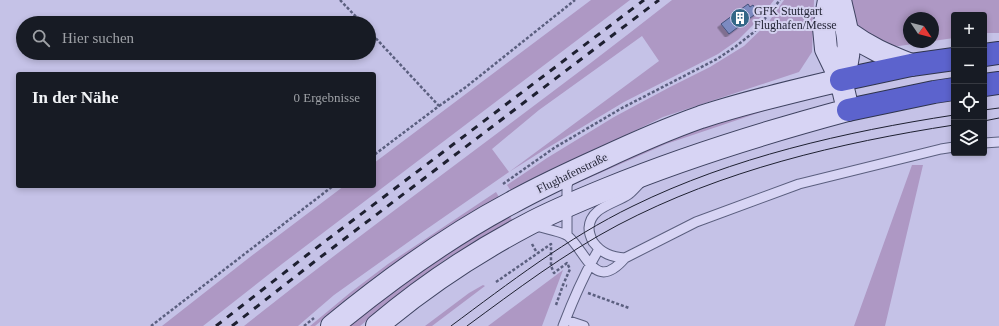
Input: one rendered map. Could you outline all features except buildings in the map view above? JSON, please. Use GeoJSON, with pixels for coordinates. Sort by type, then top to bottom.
{"type":"FeatureCollection","features":[{"type":"Feature","properties":{"kind":"highway"},"geometry":{"type":"LineString","coordinates":[[987,55],[999,53]]}},
{"type":"Feature","properties":{"kind":"highway"},"geometry":{"type":"LineString","coordinates":[[841,80],[911,65],[951,59]]}},
{"type":"Feature","properties":{"kind":"highway"},"geometry":{"type":"LineString","coordinates":[[987,85],[999,83]]}},
{"type":"Feature","properties":{"kind":"highway"},"geometry":{"type":"LineString","coordinates":[[848,110],[951,89]]}},
{"type":"Feature","properties":{"kind":"main road"},"geometry":{"type":"LineString","coordinates":[[377,326],[423,289],[464,261],[528,224],[566,206],[653,170],[731,144],[848,110],[841,80],[826,49],[824,28],[829,0]]}},
{"type":"Feature","properties":{"kind":"main road"},"geometry":{"type":"LineString","coordinates":[[840,0],[849,48],[847,62],[841,80]]}},
{"type":"Feature","properties":{"kind":"main road"},"geometry":{"type":"LineString","coordinates":[[847,32],[881,53],[911,65]]}},
{"type":"Feature","properties":{"kind":"main road","name":"Flughafenstraße"},"geometry":{"type":"LineString","coordinates":[[324,321],[372,293],[460,233],[510,203],[571,172],[639,142],[700,118],[771,96],[841,80]]}},
{"type":"Feature","properties":{"kind":"lane"},"geometry":{"type":"LineString","coordinates":[[987,143],[999,142]]}},
{"type":"Feature","properties":{"kind":"lane"},"geometry":{"type":"LineString","coordinates":[[528,224],[567,235],[590,264],[600,271],[609,271],[619,266],[625,258],[696,222],[798,184],[951,147]]}},
{"type":"Feature","properties":{"kind":"lane"},"geometry":{"type":"LineString","coordinates":[[625,258],[612,257],[599,249],[592,240],[589,231],[589,220],[595,213],[629,194],[653,170]]}},
{"type":"Feature","properties":{"kind":"lane"},"geometry":{"type":"LineString","coordinates":[[567,235],[567,186],[571,172]]}},
{"type":"Feature","properties":{"kind":"lane"},"geometry":{"type":"LineString","coordinates":[[584,326],[565,323],[578,290],[599,249]]}},
{"type":"Feature","properties":{"kind":"path"},"geometry":{"type":"LineString","coordinates":[[340,0],[355,16]]}},
{"type":"Feature","properties":{"kind":"path"},"geometry":{"type":"LineString","coordinates":[[376,153],[466,87],[575,0]]}},
{"type":"Feature","properties":{"kind":"path"},"geometry":{"type":"LineString","coordinates":[[501,185],[554,148],[622,108],[717,59],[736,47],[754,32],[780,0]]}},
{"type":"Feature","properties":{"kind":"path"},"geometry":{"type":"LineString","coordinates":[[376,38],[439,106]]}},
{"type":"Feature","properties":{"kind":"path"},"geometry":{"type":"LineString","coordinates":[[151,326],[330,188]]}},
{"type":"Feature","properties":{"kind":"path"},"geometry":{"type":"LineString","coordinates":[[496,282],[550,244],[551,266],[554,273],[567,263],[570,269],[563,285],[629,308]]}},
{"type":"Feature","properties":{"kind":"path"},"geometry":{"type":"LineString","coordinates":[[304,326],[324,321]]}},
{"type":"Feature","properties":{"kind":"shaded area"},"geometry":{"type":"Polygon","coordinates":[[[591,0],[630,0],[282,264],[203,326],[162,326],[341,188],[376,188],[376,161],[591,0]]]}},
{"type":"Feature","properties":{"kind":"shaded area"},"geometry":{"type":"Polygon","coordinates":[[[672,0],[774,0],[760,18],[738,40],[718,54],[624,102],[509,172],[334,295],[298,326],[244,326],[297,284],[672,0]],[[642,36],[539,110],[492,149],[509,172],[659,61],[642,36]]]}},
{"type":"Feature","properties":{"kind":"shaded area"},"geometry":{"type":"Polygon","coordinates":[[[784,0],[814,0],[812,52],[799,72],[663,117],[511,191],[507,185],[547,158],[614,117],[710,67],[744,46],[768,23],[784,0]]]}},
{"type":"Feature","properties":{"kind":"shaded area"},"geometry":{"type":"Polygon","coordinates":[[[849,0],[999,0],[999,33],[987,33],[987,12],[951,12],[951,38],[939,40],[939,12],[903,12],[903,45],[892,47],[862,32],[853,19],[849,0]]]}},
{"type":"Feature","properties":{"kind":"shaded area"},"geometry":{"type":"Polygon","coordinates":[[[814,97],[764,111],[666,144],[575,184],[574,182],[614,162],[720,121],[814,97]]]}},
{"type":"Feature","properties":{"kind":"shaded area"},"geometry":{"type":"Polygon","coordinates":[[[912,165],[923,165],[885,326],[854,326],[912,165]]]}},
{"type":"Feature","properties":{"kind":"shaded area"},"geometry":{"type":"Polygon","coordinates":[[[496,192],[499,197],[407,255],[367,284],[315,326],[310,326],[388,264],[496,192]]]}},
{"type":"Feature","properties":{"kind":"shaded area"},"geometry":{"type":"Polygon","coordinates":[[[509,214],[512,220],[446,259],[413,283],[360,326],[345,326],[420,269],[509,214]]]}},
{"type":"Feature","properties":{"kind":"shaded area"},"geometry":{"type":"Polygon","coordinates":[[[563,270],[542,326],[488,326],[563,270]]]}},
{"type":"Feature","properties":{"kind":"shaded area"},"geometry":{"type":"Polygon","coordinates":[[[483,285],[485,286],[432,326],[425,326],[469,293],[483,285]]]}},
{"type":"Feature","properties":{"kind":"tram line"},"geometry":{"type":"LineString","coordinates":[[987,110],[999,108]]}},
{"type":"Feature","properties":{"kind":"tram line"},"geometry":{"type":"LineString","coordinates":[[451,326],[539,262],[585,232],[633,206],[671,189],[750,160],[790,148],[830,138],[951,116]]}},
{"type":"Feature","properties":{"kind":"tram line"},"geometry":{"type":"LineString","coordinates":[[987,120],[999,118]]}},
{"type":"Feature","properties":{"kind":"tram line"},"geometry":{"type":"LineString","coordinates":[[467,326],[541,272],[598,236],[658,206],[698,189],[740,174],[824,150],[867,140],[951,125]]}},
{"type":"Feature","properties":{"kind":"railway"},"geometry":{"type":"LineString","coordinates":[[216,326],[307,255],[644,0]]}},
{"type":"Feature","properties":{"kind":"railway"},"geometry":{"type":"LineString","coordinates":[[232,326],[659,0]]}},
{"type":"Feature","properties":{"kind":"place","name":"GFK Stuttgart Flughafen/Messe"},"geometry":{"type":"Point","coordinates":[740,18]}}]}
